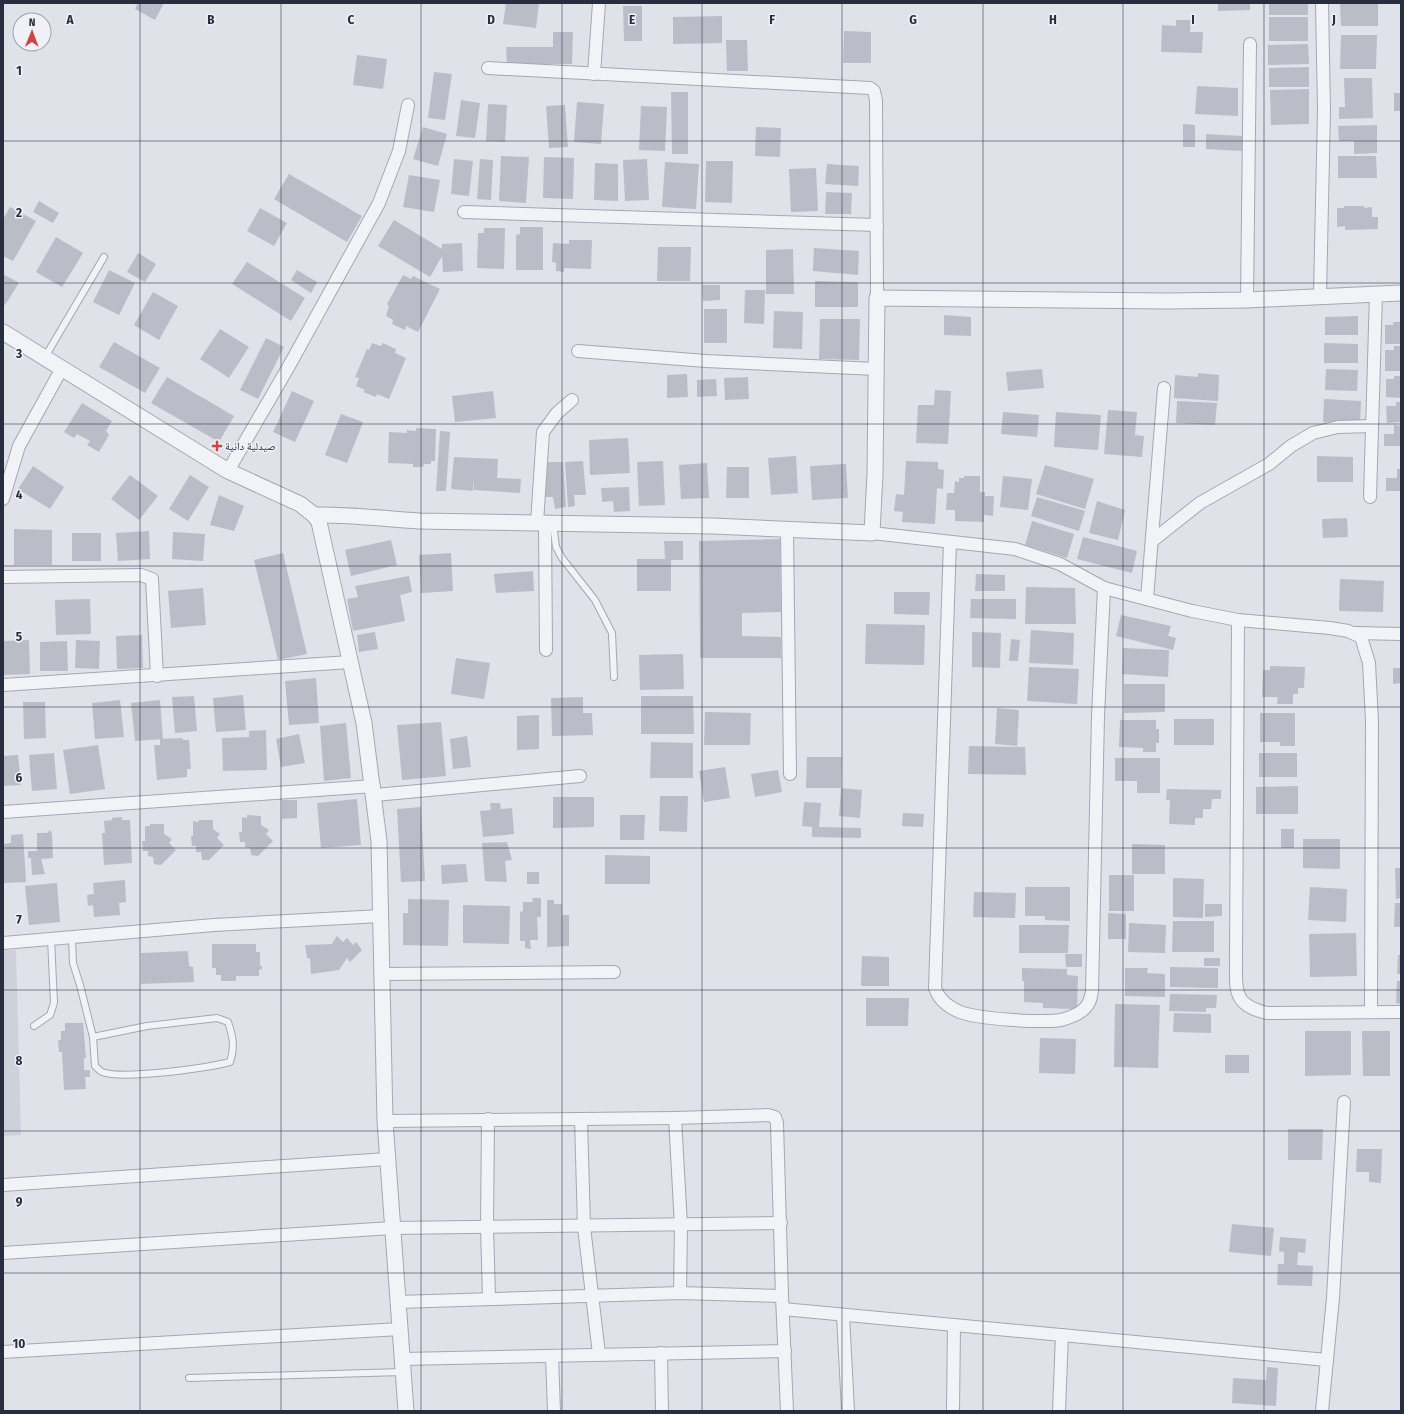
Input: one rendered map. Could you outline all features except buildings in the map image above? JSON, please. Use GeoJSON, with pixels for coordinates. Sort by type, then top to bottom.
{"type":"FeatureCollection","features":[{"type":"Feature","properties":{"kind":"street"},"geometry":{"type":"LineString","coordinates":[[594,74],[599,3]]}},
{"type":"Feature","properties":{"kind":"street"},"geometry":{"type":"LineString","coordinates":[[1320,296],[1324,110],[1322,3]]}},
{"type":"Feature","properties":{"kind":"street"},"geometry":{"type":"LineString","coordinates":[[1247,300],[1250,44]]}},
{"type":"Feature","properties":{"kind":"street"},"geometry":{"type":"LineString","coordinates":[[488,68],[870,88],[874,91],[876,100],[877,298],[875,474],[872,533]]}},
{"type":"Feature","properties":{"kind":"street"},"geometry":{"type":"LineString","coordinates":[[228,471],[289,366],[379,203],[399,151],[408,105]]}},
{"type":"Feature","properties":{"kind":"street"},"geometry":{"type":"LineString","coordinates":[[464,212],[876,225]]}},
{"type":"Feature","properties":{"kind":"street"},"geometry":{"type":"LineString","coordinates":[[877,298],[1167,301],[1247,300],[1401,292]]}},
{"type":"Feature","properties":{"kind":"street"},"geometry":{"type":"LineString","coordinates":[[1370,497],[1376,293]]}},
{"type":"Feature","properties":{"kind":"street"},"geometry":{"type":"LineString","coordinates":[[3,332],[61,370],[228,471],[300,504],[314,515],[321,530],[364,722],[374,790],[379,841],[384,1121],[406,1411]]}},
{"type":"Feature","properties":{"kind":"street"},"geometry":{"type":"LineString","coordinates":[[578,351],[706,361],[876,369]]}},
{"type":"Feature","properties":{"kind":"street"},"geometry":{"type":"LineString","coordinates":[[3,499],[19,446],[61,370]]}},
{"type":"Feature","properties":{"kind":"street"},"geometry":{"type":"LineString","coordinates":[[1147,599],[1164,388]]}},
{"type":"Feature","properties":{"kind":"street"},"geometry":{"type":"LineString","coordinates":[[546,650],[544,432],[557,413],[572,400]]}},
{"type":"Feature","properties":{"kind":"street"},"geometry":{"type":"LineString","coordinates":[[1152,541],[1200,503],[1269,464],[1292,446],[1313,433],[1338,427],[1372,426]]}},
{"type":"Feature","properties":{"kind":"street"},"geometry":{"type":"LineString","coordinates":[[314,515],[337,515],[372,519],[419,521],[705,526],[872,533],[1015,549],[1029,552],[1060,564],[1104,588],[1192,611],[1238,620],[1330,628],[1355,633],[1401,634]]}},
{"type":"Feature","properties":{"kind":"street"},"geometry":{"type":"LineString","coordinates":[[787,529],[790,774]]}},
{"type":"Feature","properties":{"kind":"street"},"geometry":{"type":"LineString","coordinates":[[950,542],[935,988],[939,998],[947,1005],[961,1012],[1000,1019],[1061,1020],[1081,1011],[1090,1001],[1092,992],[1098,716],[1104,588]]}},
{"type":"Feature","properties":{"kind":"street"},"geometry":{"type":"LineString","coordinates":[[3,577],[142,575],[152,579],[157,676]]}},
{"type":"Feature","properties":{"kind":"street"},"geometry":{"type":"LineString","coordinates":[[1238,620],[1236,954],[1238,994],[1244,1004],[1250,1008],[1267,1013],[1371,1011],[1401,1012]]}},
{"type":"Feature","properties":{"kind":"street"},"geometry":{"type":"LineString","coordinates":[[1355,633],[1361,637],[1367,652],[1371,707],[1371,1011]]}},
{"type":"Feature","properties":{"kind":"street"},"geometry":{"type":"LineString","coordinates":[[3,685],[157,676],[350,662]]}},
{"type":"Feature","properties":{"kind":"street"},"geometry":{"type":"LineString","coordinates":[[3,812],[580,776]]}},
{"type":"Feature","properties":{"kind":"street"},"geometry":{"type":"LineString","coordinates":[[3,943],[214,926],[381,916]]}},
{"type":"Feature","properties":{"kind":"street"},"geometry":{"type":"LineString","coordinates":[[382,974],[614,972]]}},
{"type":"Feature","properties":{"kind":"street"},"geometry":{"type":"LineString","coordinates":[[1322,1411],[1332,1298],[1344,1102]]}},
{"type":"Feature","properties":{"kind":"street"},"geometry":{"type":"LineString","coordinates":[[384,1121],[675,1118],[768,1114],[775,1117],[777,1123],[782,1296],[788,1411]]}},
{"type":"Feature","properties":{"kind":"street"},"geometry":{"type":"LineString","coordinates":[[675,1118],[681,1226],[680,1293]]}},
{"type":"Feature","properties":{"kind":"street"},"geometry":{"type":"LineString","coordinates":[[488,1119],[487,1227],[489,1298]]}},
{"type":"Feature","properties":{"kind":"street"},"geometry":{"type":"LineString","coordinates":[[580,1119],[584,1227],[598,1354]]}},
{"type":"Feature","properties":{"kind":"street"},"geometry":{"type":"LineString","coordinates":[[3,1185],[387,1159]]}},
{"type":"Feature","properties":{"kind":"street"},"geometry":{"type":"LineString","coordinates":[[3,1253],[392,1228],[681,1226],[781,1223]]}},
{"type":"Feature","properties":{"kind":"street"},"geometry":{"type":"LineString","coordinates":[[398,1302],[680,1293],[782,1296]]}},
{"type":"Feature","properties":{"kind":"street"},"geometry":{"type":"LineString","coordinates":[[783,1309],[1327,1360]]}},
{"type":"Feature","properties":{"kind":"street"},"geometry":{"type":"LineString","coordinates":[[843,1314],[848,1411]]}},
{"type":"Feature","properties":{"kind":"street"},"geometry":{"type":"LineString","coordinates":[[953,1411],[954,1325]]}},
{"type":"Feature","properties":{"kind":"street"},"geometry":{"type":"LineString","coordinates":[[3,1352],[400,1329]]}},
{"type":"Feature","properties":{"kind":"street"},"geometry":{"type":"LineString","coordinates":[[1059,1411],[1062,1335]]}},
{"type":"Feature","properties":{"kind":"street"},"geometry":{"type":"LineString","coordinates":[[403,1365],[598,1354],[785,1351]]}},
{"type":"Feature","properties":{"kind":"street"},"geometry":{"type":"LineString","coordinates":[[661,1353],[662,1411]]}},
{"type":"Feature","properties":{"kind":"street"},"geometry":{"type":"LineString","coordinates":[[552,1356],[554,1411]]}},
{"type":"Feature","properties":{"kind":"lane"},"geometry":{"type":"LineString","coordinates":[[44,358],[104,257]]}},
{"type":"Feature","properties":{"kind":"lane"},"geometry":{"type":"LineString","coordinates":[[545,523],[562,558],[595,600],[612,633],[614,677]]}},
{"type":"Feature","properties":{"kind":"lane"},"geometry":{"type":"LineString","coordinates":[[72,938],[73,963],[93,1037],[95,1066],[102,1072],[119,1074],[211,1067],[230,1062],[233,1053],[232,1034],[228,1022],[217,1018],[147,1026],[93,1037]]}},
{"type":"Feature","properties":{"kind":"lane"},"geometry":{"type":"LineString","coordinates":[[34,1026],[50,1015],[54,1003],[52,939]]}},
{"type":"Feature","properties":{"kind":"lane"},"geometry":{"type":"LineString","coordinates":[[189,1378],[403,1365]]}},
{"type":"Feature","properties":{"kind":"shaded area"},"geometry":{"type":"Polygon","coordinates":[[[3,950],[16,950],[21,1135],[3,1136],[3,950]]]}},
{"type":"Feature","properties":{"kind":"place","name":"صيدلية دانية"},"geometry":{"type":"Point","coordinates":[217,446]}}]}
